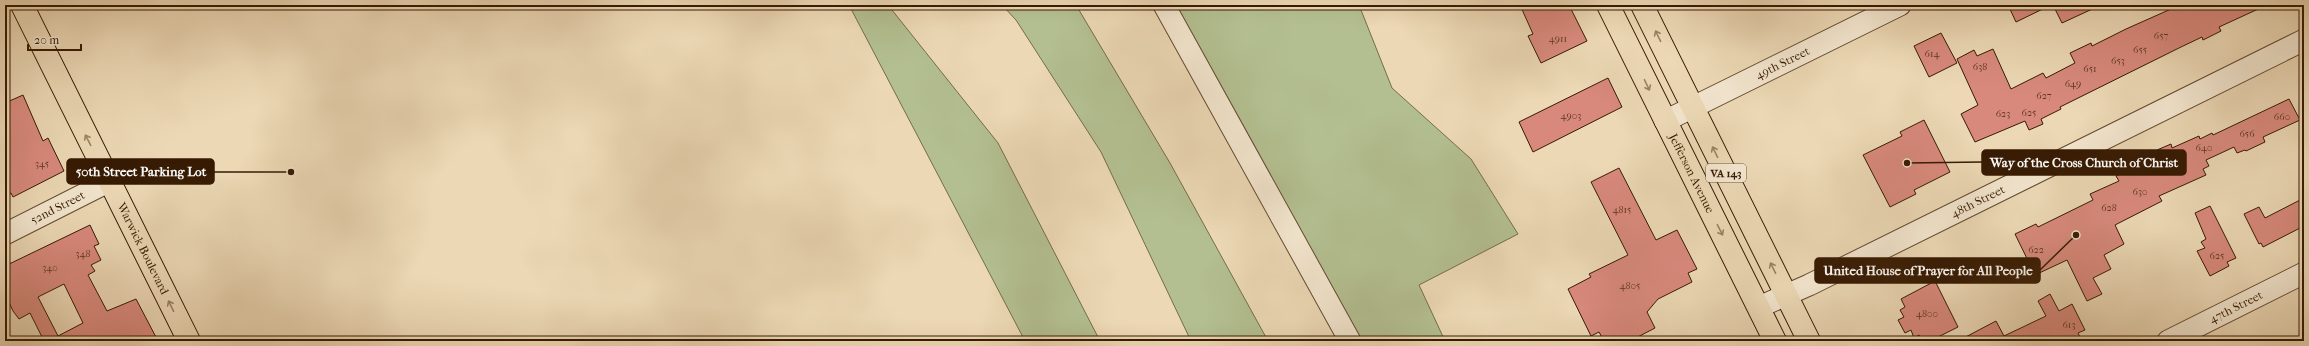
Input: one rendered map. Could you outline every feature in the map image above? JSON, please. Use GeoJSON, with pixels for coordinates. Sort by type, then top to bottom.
{"type":"FeatureCollection","features":[{"type":"Feature","properties":{"kind":"main road","name":"Warwick Boulevard"},"geometry":{"type":"LineString","coordinates":[[22,5],[189,341]]}},
{"type":"Feature","properties":{"kind":"main road","name":"Jefferson Avenue"},"geometry":{"type":"LineString","coordinates":[[1608,5],[1775,341]]}},
{"type":"Feature","properties":{"kind":"main road","name":"VA 143"},"geometry":{"type":"LineString","coordinates":[[1642,5],[1809,341]]}},
{"type":"Feature","properties":{"kind":"street"},"geometry":{"type":"LineString","coordinates":[[1164,5],[1350,341]]}},
{"type":"Feature","properties":{"kind":"street","name":"49th Street"},"geometry":{"type":"LineString","coordinates":[[1665,120],[1693,108],[1900,5]]}},
{"type":"Feature","properties":{"kind":"street","name":"48th Street"},"geometry":{"type":"LineString","coordinates":[[1759,307],[2304,40]]}},
{"type":"Feature","properties":{"kind":"street","name":"52nd Street"},"geometry":{"type":"LineString","coordinates":[[5,234],[110,181]]}},
{"type":"Feature","properties":{"kind":"street","name":"47th Street"},"geometry":{"type":"LineString","coordinates":[[2168,341],[2304,273]]}},
{"type":"Feature","properties":{"kind":"green space"},"geometry":{"type":"Polygon","coordinates":[[[849,5],[888,5],[998,143],[1100,341],[1025,341],[849,5]]]}},
{"type":"Feature","properties":{"kind":"green space"},"geometry":{"type":"Polygon","coordinates":[[[1002,5],[1076,5],[1170,163],[1268,341],[1191,341],[1101,152],[1016,20],[1002,5]]]}},
{"type":"Feature","properties":{"kind":"green space"},"geometry":{"type":"Polygon","coordinates":[[[1168,5],[1359,5],[1392,88],[1471,159],[1518,234],[1419,285],[1445,341],[1351,341],[1168,5]]]}},
{"type":"Feature","properties":{"kind":"building"},"geometry":{"type":"Polygon","coordinates":[[[1520,5],[1569,5],[1587,41],[1541,63],[1528,36],[1533,34],[1520,5]]]}},
{"type":"Feature","properties":{"kind":"building"},"geometry":{"type":"Polygon","coordinates":[[[2008,5],[2051,5],[2016,22],[2008,5]]]}},
{"type":"Feature","properties":{"kind":"building"},"geometry":{"type":"Polygon","coordinates":[[[2053,5],[2101,5],[2062,23],[2053,5]]]}},
{"type":"Feature","properties":{"kind":"building"},"geometry":{"type":"Polygon","coordinates":[[[2180,5],[2267,5],[2219,27],[2221,31],[2203,40],[2202,37],[2060,107],[2061,109],[2041,119],[2043,124],[2029,130],[2025,121],[1975,142],[1961,114],[1978,105],[1957,59],[1974,50],[1977,56],[1993,49],[2011,89],[2043,73],[2046,78],[2075,63],[2070,53],[2091,43],[2092,46],[2180,5]]]}},
{"type":"Feature","properties":{"kind":"building"},"geometry":{"type":"Polygon","coordinates":[[[1941,33],[1957,63],[1929,77],[1914,46],[1941,33]]]}},
{"type":"Feature","properties":{"kind":"building"},"geometry":{"type":"Polygon","coordinates":[[[1608,78],[1622,107],[1533,152],[1519,122],[1608,78]]]}},
{"type":"Feature","properties":{"kind":"building"},"geometry":{"type":"Polygon","coordinates":[[[23,95],[43,141],[48,138],[64,171],[13,197],[11,193],[5,196],[5,103],[23,95]]]}},
{"type":"Feature","properties":{"kind":"building"},"geometry":{"type":"Polygon","coordinates":[[[2289,99],[2300,120],[2263,137],[2265,142],[2246,151],[2237,153],[2234,147],[2206,160],[2209,166],[2203,169],[2206,175],[2159,196],[2162,201],[2115,225],[2124,244],[2104,255],[2111,269],[2093,278],[2102,294],[2087,301],[2067,260],[2035,275],[2015,234],[2036,224],[2038,227],[2093,200],[2090,194],[2119,181],[2116,176],[2159,155],[2157,150],[2171,144],[2172,148],[2199,136],[2200,139],[2212,133],[2213,135],[2289,99]]]}},
{"type":"Feature","properties":{"kind":"building"},"geometry":{"type":"Polygon","coordinates":[[[1924,120],[1950,172],[1914,190],[1916,194],[1890,207],[1863,155],[1902,136],[1900,132],[1924,120]]]}},
{"type":"Feature","properties":{"kind":"building"},"geometry":{"type":"Polygon","coordinates":[[[1619,168],[1656,240],[1677,230],[1697,269],[1688,273],[1692,282],[1658,299],[1647,312],[1655,328],[1630,341],[1604,341],[1599,332],[1591,336],[1568,289],[1591,277],[1589,274],[1628,255],[1591,182],[1619,168]]]}},
{"type":"Feature","properties":{"kind":"building"},"geometry":{"type":"Polygon","coordinates":[[[2304,198],[2304,226],[2263,247],[2261,243],[2259,244],[2244,214],[2259,207],[2265,218],[2304,198]]]}},
{"type":"Feature","properties":{"kind":"building"},"geometry":{"type":"Polygon","coordinates":[[[2210,206],[2236,258],[2227,262],[2229,266],[2210,276],[2197,251],[2205,248],[2201,242],[2206,239],[2195,213],[2210,206]]]}},
{"type":"Feature","properties":{"kind":"building"},"geometry":{"type":"Polygon","coordinates":[[[90,225],[99,244],[94,246],[101,260],[91,265],[95,271],[88,275],[107,311],[136,299],[158,341],[44,341],[30,313],[19,319],[13,311],[5,294],[5,266],[90,225]],[[64,284],[38,297],[58,336],[83,323],[64,284]]]}},
{"type":"Feature","properties":{"kind":"building"},"geometry":{"type":"Polygon","coordinates":[[[1935,281],[1958,327],[1930,341],[1922,341],[1919,335],[1914,338],[1911,330],[1905,333],[1898,320],[1904,317],[1900,310],[1905,307],[1901,299],[1935,281]]]}},
{"type":"Feature","properties":{"kind":"building"},"geometry":{"type":"Polygon","coordinates":[[[2050,294],[2059,311],[2072,304],[2085,330],[2078,333],[2082,341],[1958,341],[1996,321],[2004,336],[2046,316],[2038,301],[2050,294]]]}},
{"type":"Feature","properties":{"kind":"place","name":"Way of the Cross Church of Christ"},"geometry":{"type":"Point","coordinates":[1907,163]}},
{"type":"Feature","properties":{"kind":"place","name":"50th Street Parking Lot"},"geometry":{"type":"Point","coordinates":[291,172]}},
{"type":"Feature","properties":{"kind":"place","name":"United House of Prayer for All People"},"geometry":{"type":"Point","coordinates":[2076,235]}}]}
